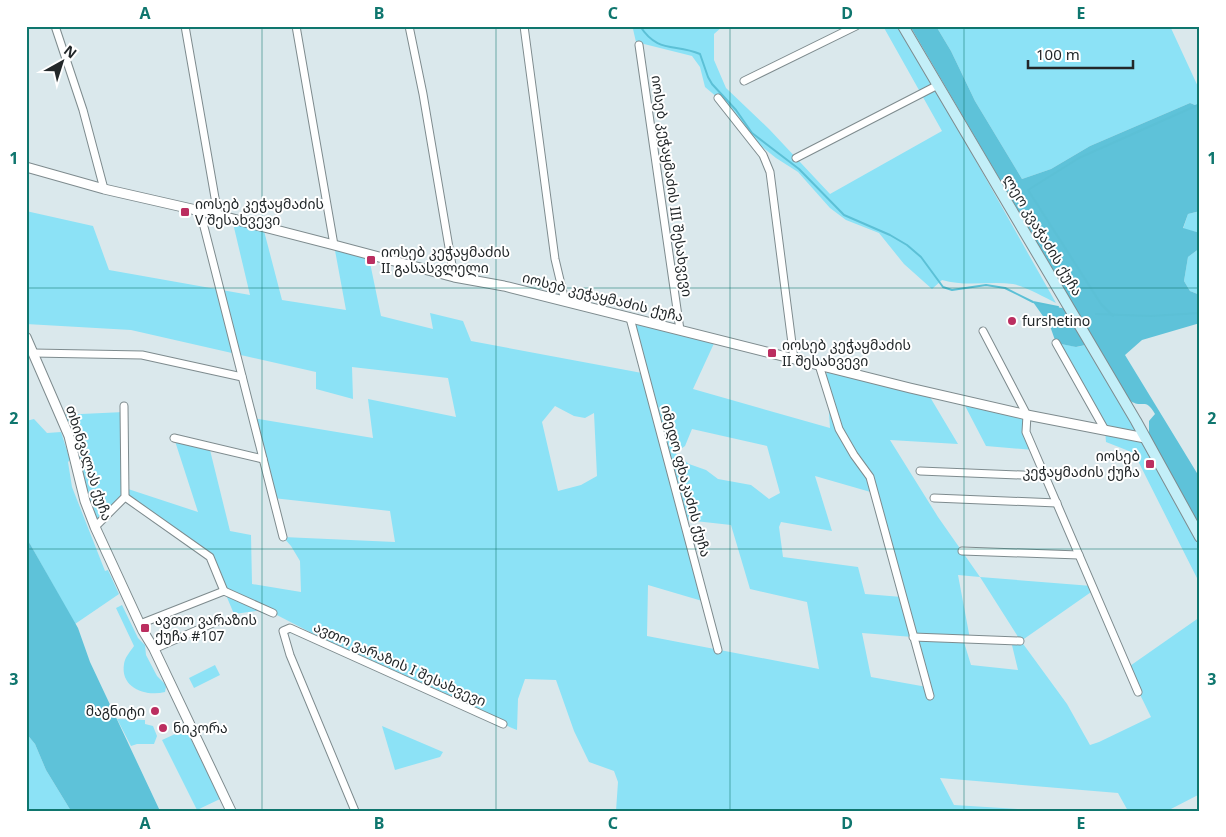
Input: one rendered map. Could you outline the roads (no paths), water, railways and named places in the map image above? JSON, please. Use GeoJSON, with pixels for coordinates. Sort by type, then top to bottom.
{"type":"FeatureCollection","features":[{"type":"Feature","properties":{"kind":"main road","name":"ლეო კვაჭაძის ქუჩა"},"geometry":{"type":"LineString","coordinates":[[903,26],[1145,438],[1200,537]]}},
{"type":"Feature","properties":{"kind":"street"},"geometry":{"type":"LineString","coordinates":[[55,26],[83,110],[104,189]]}},
{"type":"Feature","properties":{"kind":"street"},"geometry":{"type":"LineString","coordinates":[[185,26],[218,215]]}},
{"type":"Feature","properties":{"kind":"street"},"geometry":{"type":"LineString","coordinates":[[296,26],[334,244]]}},
{"type":"Feature","properties":{"kind":"street"},"geometry":{"type":"LineString","coordinates":[[409,26],[454,277]]}},
{"type":"Feature","properties":{"kind":"street"},"geometry":{"type":"LineString","coordinates":[[524,26],[555,259],[565,301]]}},
{"type":"Feature","properties":{"kind":"street"},"geometry":{"type":"LineString","coordinates":[[744,81],[856,26]]}},
{"type":"Feature","properties":{"kind":"street","name":"იოსებ კეჭაყმაძის III შესახვევი"},"geometry":{"type":"LineString","coordinates":[[639,44],[680,330]]}},
{"type":"Feature","properties":{"kind":"street"},"geometry":{"type":"LineString","coordinates":[[796,158],[938,85]]}},
{"type":"Feature","properties":{"kind":"street"},"geometry":{"type":"LineString","coordinates":[[718,98],[763,155],[770,172],[794,359]]}},
{"type":"Feature","properties":{"kind":"street","name":"იოსებ კეჭაყმაძის ქუჩა"},"geometry":{"type":"LineString","coordinates":[[26,167],[104,189],[334,244],[454,277],[504,286],[910,388],[1145,438]]}},
{"type":"Feature","properties":{"kind":"street"},"geometry":{"type":"LineString","coordinates":[[200,211],[283,537]]}},
{"type":"Feature","properties":{"kind":"street","name":"იმედო ფხაკაძის ქუჩა"},"geometry":{"type":"LineString","coordinates":[[630,318],[718,650]]}},
{"type":"Feature","properties":{"kind":"street"},"geometry":{"type":"LineString","coordinates":[[983,331],[1027,414],[1026,432],[1138,692]]}},
{"type":"Feature","properties":{"kind":"street","name":"თხინვალას ქუჩა"},"geometry":{"type":"LineString","coordinates":[[26,337],[69,436],[85,501],[95,527],[231,811]]}},
{"type":"Feature","properties":{"kind":"street"},"geometry":{"type":"LineString","coordinates":[[1056,343],[1106,430]]}},
{"type":"Feature","properties":{"kind":"street"},"geometry":{"type":"LineString","coordinates":[[33,353],[142,355],[242,377]]}},
{"type":"Feature","properties":{"kind":"street"},"geometry":{"type":"LineString","coordinates":[[820,365],[839,429],[854,455],[870,477],[930,696]]}},
{"type":"Feature","properties":{"kind":"street"},"geometry":{"type":"LineString","coordinates":[[95,527],[125,496],[124,406]]}},
{"type":"Feature","properties":{"kind":"street"},"geometry":{"type":"LineString","coordinates":[[174,438],[263,459]]}},
{"type":"Feature","properties":{"kind":"street"},"geometry":{"type":"LineString","coordinates":[[920,471],[1046,476]]}},
{"type":"Feature","properties":{"kind":"street"},"geometry":{"type":"LineString","coordinates":[[125,496],[210,557],[224,591],[274,613]]}},
{"type":"Feature","properties":{"kind":"street"},"geometry":{"type":"LineString","coordinates":[[934,498],[1057,503]]}},
{"type":"Feature","properties":{"kind":"street"},"geometry":{"type":"LineString","coordinates":[[962,551],[1079,555]]}},
{"type":"Feature","properties":{"kind":"street"},"geometry":{"type":"LineString","coordinates":[[140,624],[224,591]]}},
{"type":"Feature","properties":{"kind":"street"},"geometry":{"type":"LineString","coordinates":[[154,649],[220,620]]}},
{"type":"Feature","properties":{"kind":"street","name":"ავთო ვარაზის I შესახვევი"},"geometry":{"type":"LineString","coordinates":[[354,811],[290,655],[283,631],[286,628],[290,628],[504,724]]}},
{"type":"Feature","properties":{"kind":"street"},"geometry":{"type":"LineString","coordinates":[[913,637],[1020,641]]}},
{"type":"Feature","properties":{"kind":"waterway"},"geometry":{"type":"LineString","coordinates":[[640,26],[653,41],[700,54],[712,84],[736,110],[752,133],[799,169],[844,215],[890,235],[907,245],[921,257],[943,287],[952,290],[986,285],[1005,288],[1033,302],[1058,307]]}},
{"type":"Feature","properties":{"kind":"waterway"},"geometry":{"type":"LineString","coordinates":[[1113,316],[1101,304],[1028,190],[1079,158],[1200,104]]}},
{"type":"Feature","properties":{"kind":"waterway"},"geometry":{"type":"LineString","coordinates":[[1096,314],[1151,316],[1200,313]]}},
{"type":"Feature","properties":{"kind":"place","name":"იოსებ კეჭაყმაძის V შესახვევი"},"geometry":{"type":"Point","coordinates":[185,212]}},
{"type":"Feature","properties":{"kind":"place","name":"იოსებ კეჭაყმაძის II გასასვლელი"},"geometry":{"type":"Point","coordinates":[371,260]}},
{"type":"Feature","properties":{"kind":"place","name":"furshetino"},"geometry":{"type":"Point","coordinates":[1012,321]}},
{"type":"Feature","properties":{"kind":"place","name":"იოსებ კეჭაყმაძის II შესახვევი"},"geometry":{"type":"Point","coordinates":[772,353]}},
{"type":"Feature","properties":{"kind":"place","name":"იოსებ კეჭაყმაძის ქუჩა"},"geometry":{"type":"Point","coordinates":[1150,464]}},
{"type":"Feature","properties":{"kind":"place","name":"ავთო ვარაზის ქუჩა #107"},"geometry":{"type":"Point","coordinates":[145,628]}},
{"type":"Feature","properties":{"kind":"place","name":"მაგნიტი"},"geometry":{"type":"Point","coordinates":[155,711]}},
{"type":"Feature","properties":{"kind":"place","name":"ნიკორა"},"geometry":{"type":"Point","coordinates":[163,728]}}]}
